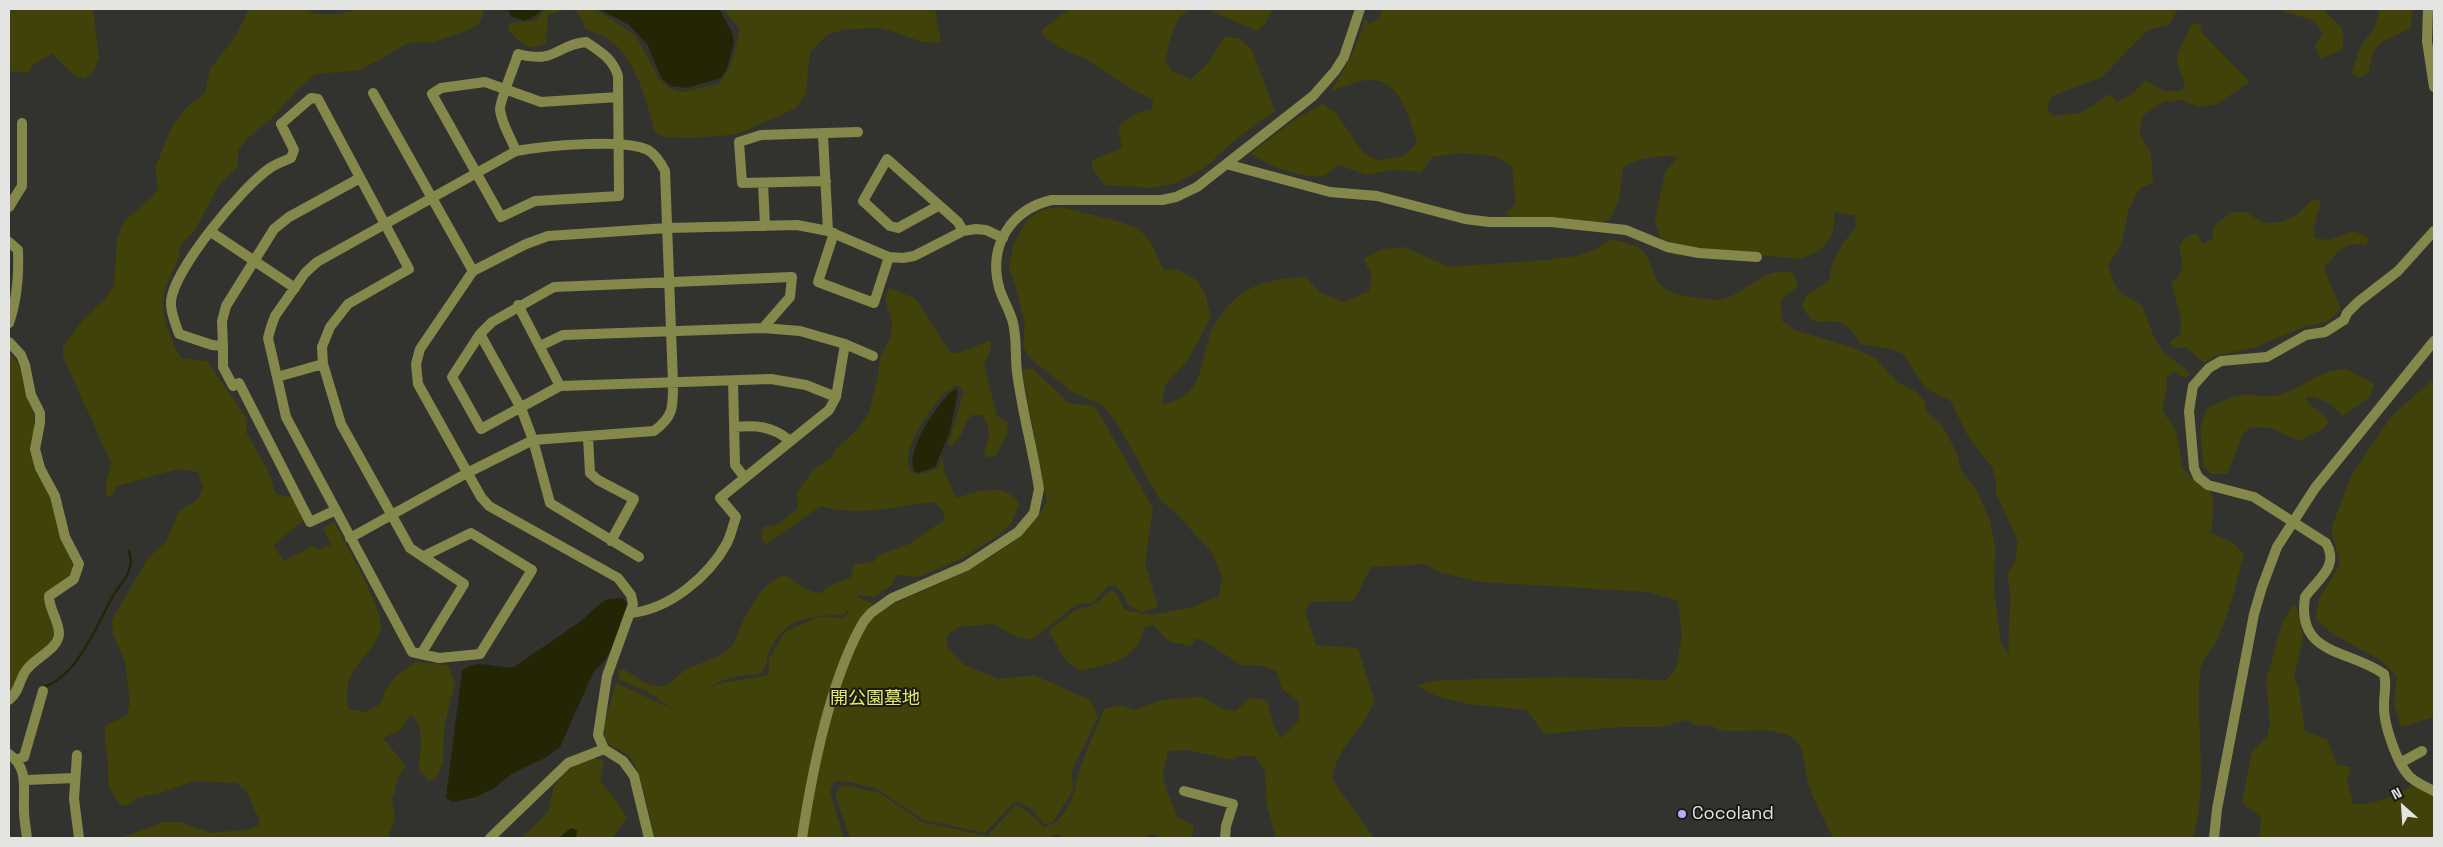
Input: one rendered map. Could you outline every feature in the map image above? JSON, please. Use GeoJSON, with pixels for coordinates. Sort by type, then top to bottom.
{"type":"FeatureCollection","features":[{"type":"Feature","properties":{"kind":"street"},"geometry":{"type":"LineString","coordinates":[[802,838],[829,714],[842,672],[864,621],[870,613],[892,598],[966,566],[1010,537],[1026,524],[1038,505],[1039,489],[1018,373],[1013,323],[999,286],[997,274],[1003,238],[1015,217],[1039,203],[1052,200],[1162,200],[1192,190],[1298,109],[1325,84],[1344,57],[1360,9]]}},
{"type":"Feature","properties":{"kind":"street"},"geometry":{"type":"LineString","coordinates":[[2428,9],[2427,24],[2434,87]]}},
{"type":"Feature","properties":{"kind":"street"},"geometry":{"type":"LineString","coordinates":[[516,151],[500,110],[500,102],[506,91],[518,54],[539,58],[549,57],[578,43],[586,42],[608,57],[615,66],[618,76],[619,196],[535,201],[501,218],[432,94],[441,88],[465,83],[485,82],[506,91],[541,102],[618,98]]}},
{"type":"Feature","properties":{"kind":"street"},"geometry":{"type":"LineString","coordinates":[[373,93],[473,271]]}},
{"type":"Feature","properties":{"kind":"street"},"geometry":{"type":"LineString","coordinates":[[222,346],[212,346],[179,334],[172,309],[174,291],[185,267],[210,232],[270,168],[291,158],[294,150],[281,124],[311,98],[318,99],[409,269],[348,304],[330,327],[322,347],[324,364],[342,424],[410,548],[464,584],[421,654]]}},
{"type":"Feature","properties":{"kind":"street"},"geometry":{"type":"LineString","coordinates":[[9,207],[22,186],[22,123]]}},
{"type":"Feature","properties":{"kind":"street"},"geometry":{"type":"LineString","coordinates":[[826,181],[742,183],[739,142],[761,135],[858,132]]}},
{"type":"Feature","properties":{"kind":"street"},"geometry":{"type":"LineString","coordinates":[[823,134],[831,232],[818,282],[874,303],[889,257]]}},
{"type":"Feature","properties":{"kind":"street"},"geometry":{"type":"LineString","coordinates":[[350,538],[468,473],[533,440],[654,431],[666,422],[673,410],[673,383],[665,171],[660,162],[646,149],[620,144],[535,148],[516,151],[385,222],[317,262],[305,273],[270,327],[268,338],[286,417],[350,538],[412,652],[439,658],[480,654],[532,570],[471,533],[424,556]]}},
{"type":"Feature","properties":{"kind":"street"},"geometry":{"type":"LineString","coordinates":[[938,206],[898,228],[890,226],[863,201],[887,159],[958,222],[963,231]]}},
{"type":"Feature","properties":{"kind":"street"},"geometry":{"type":"LineString","coordinates":[[1226,164],[1330,192],[1377,196],[1465,219],[1489,222],[1551,222],[1626,230],[1667,247],[1699,253],[1757,257]]}},
{"type":"Feature","properties":{"kind":"street"},"geometry":{"type":"LineString","coordinates":[[336,510],[310,522],[239,383],[233,386],[223,367],[222,321],[226,306],[274,229],[289,217],[360,178]]}},
{"type":"Feature","properties":{"kind":"street"},"geometry":{"type":"LineString","coordinates":[[763,183],[765,226]]}},
{"type":"Feature","properties":{"kind":"street"},"geometry":{"type":"LineString","coordinates":[[649,838],[634,776],[623,761],[604,749],[598,735],[607,676],[631,613],[631,594],[618,578],[489,506],[481,497],[418,384],[416,364],[420,350],[473,271],[526,244],[548,236],[667,228],[796,225],[831,232],[889,257],[914,256],[963,231],[986,230],[1003,238]]}},
{"type":"Feature","properties":{"kind":"street"},"geometry":{"type":"LineString","coordinates":[[210,232],[295,288]]}},
{"type":"Feature","properties":{"kind":"street"},"geometry":{"type":"LineString","coordinates":[[2434,232],[2398,271],[2358,302],[2347,313],[2344,320],[2325,332],[2306,335],[2267,357],[2221,361],[2209,368],[2193,386],[2189,411],[2194,468],[2198,477],[2208,486],[2254,497],[2326,542],[2331,550],[2331,560],[2324,576],[2305,597],[2305,623],[2310,633],[2319,643],[2384,674],[2386,684],[2385,717],[2400,763],[2411,777],[2434,790]]}},
{"type":"Feature","properties":{"kind":"street"},"geometry":{"type":"LineString","coordinates":[[9,242],[18,250],[19,258],[16,292],[9,323]]}},
{"type":"Feature","properties":{"kind":"street"},"geometry":{"type":"LineString","coordinates":[[763,328],[790,296],[792,277],[670,284],[554,287],[492,322],[480,334],[452,377],[480,429],[560,386],[790,381],[836,397]]}},
{"type":"Feature","properties":{"kind":"street"},"geometry":{"type":"LineString","coordinates":[[518,306],[560,386]]}},
{"type":"Feature","properties":{"kind":"street"},"geometry":{"type":"LineString","coordinates":[[540,346],[563,335],[763,328],[800,330],[845,344],[873,356]]}},
{"type":"Feature","properties":{"kind":"street"},"geometry":{"type":"LineString","coordinates":[[480,334],[521,408],[533,440],[550,503],[639,557]]}},
{"type":"Feature","properties":{"kind":"street"},"geometry":{"type":"LineString","coordinates":[[2214,838],[2217,809],[2254,614],[2269,565],[2285,532],[2315,488],[2434,341]]}},
{"type":"Feature","properties":{"kind":"street"},"geometry":{"type":"LineString","coordinates":[[9,342],[21,355],[25,365],[31,394],[40,413],[35,449],[40,468],[55,496],[65,537],[79,564],[74,579],[49,596],[49,603],[57,622],[59,636],[54,644],[26,670],[18,691],[9,700]]}},
{"type":"Feature","properties":{"kind":"street"},"geometry":{"type":"LineString","coordinates":[[631,613],[642,612],[670,600],[685,590],[714,564],[728,541],[736,517],[720,498],[789,440],[829,410],[836,397],[845,344]]}},
{"type":"Feature","properties":{"kind":"street"},"geometry":{"type":"LineString","coordinates":[[277,377],[324,364]]}},
{"type":"Feature","properties":{"kind":"street"},"geometry":{"type":"LineString","coordinates":[[733,381],[735,465],[745,478]]}},
{"type":"Feature","properties":{"kind":"street"},"geometry":{"type":"LineString","coordinates":[[734,427],[758,425],[778,431],[789,440]]}},
{"type":"Feature","properties":{"kind":"street"},"geometry":{"type":"LineString","coordinates":[[588,437],[590,473],[598,480],[634,499],[612,541]]}},
{"type":"Feature","properties":{"kind":"street"},"geometry":{"type":"LineString","coordinates":[[27,838],[24,813],[26,780],[13,757],[24,757],[43,691]]}},
{"type":"Feature","properties":{"kind":"street"},"geometry":{"type":"LineString","coordinates":[[490,838],[568,763],[604,749]]}},
{"type":"Feature","properties":{"kind":"street"},"geometry":{"type":"LineString","coordinates":[[2400,763],[2422,751]]}},
{"type":"Feature","properties":{"kind":"street"},"geometry":{"type":"LineString","coordinates":[[77,754],[74,799],[79,838]]}},
{"type":"Feature","properties":{"kind":"street"},"geometry":{"type":"LineString","coordinates":[[26,780],[75,778]]}},
{"type":"Feature","properties":{"kind":"street"},"geometry":{"type":"LineString","coordinates":[[1184,791],[1233,804],[1226,826],[1225,838]]}},
{"type":"Feature","properties":{"kind":"green space"},"geometry":{"type":"Polygon","coordinates":[[[9,9],[93,9],[99,58],[94,71],[84,79],[75,76],[52,54],[33,65],[28,73],[9,71],[9,9]]]}},
{"type":"Feature","properties":{"kind":"green space"},"geometry":{"type":"Polygon","coordinates":[[[249,9],[307,9],[315,14],[337,14],[359,9],[485,9],[479,24],[469,30],[433,42],[408,43],[361,70],[316,74],[301,86],[271,119],[248,138],[238,151],[238,166],[219,185],[195,230],[180,246],[177,261],[164,293],[163,303],[166,322],[172,341],[181,358],[207,361],[247,419],[246,432],[268,470],[276,494],[296,498],[304,520],[273,545],[284,561],[312,546],[319,549],[331,545],[323,528],[334,521],[369,590],[380,617],[381,626],[373,645],[360,661],[349,680],[347,693],[348,709],[366,712],[380,704],[386,689],[396,676],[416,662],[448,665],[455,682],[444,727],[443,762],[436,779],[427,780],[419,769],[421,733],[416,720],[411,714],[399,731],[383,738],[406,766],[399,775],[392,800],[395,818],[388,838],[120,838],[163,822],[180,822],[212,833],[249,829],[259,825],[260,819],[253,808],[247,792],[236,783],[194,781],[157,794],[138,797],[129,805],[121,805],[109,786],[105,726],[127,715],[130,703],[125,661],[113,635],[112,620],[148,558],[166,542],[179,511],[198,499],[203,488],[198,472],[178,469],[117,486],[112,495],[106,498],[106,482],[111,463],[63,357],[63,346],[83,320],[105,299],[114,285],[117,238],[124,221],[152,197],[158,189],[155,168],[172,126],[187,107],[205,93],[210,69],[235,37],[249,9]]]}},
{"type":"Feature","properties":{"kind":"green space"},"geometry":{"type":"Polygon","coordinates":[[[545,9],[568,9],[548,15],[546,44],[532,48],[519,41],[509,30],[509,23],[535,21],[545,9]]]}},
{"type":"Feature","properties":{"kind":"green space"},"geometry":{"type":"Polygon","coordinates":[[[576,9],[595,9],[636,36],[659,79],[669,88],[682,92],[719,84],[731,64],[739,28],[723,9],[935,9],[941,43],[923,42],[882,28],[849,29],[828,34],[810,52],[806,93],[796,108],[743,132],[730,135],[694,138],[665,137],[655,132],[640,85],[634,70],[625,56],[615,44],[602,35],[586,30],[576,9]]]}},
{"type":"Feature","properties":{"kind":"green space"},"geometry":{"type":"Polygon","coordinates":[[[1069,9],[1196,9],[1182,15],[1171,36],[1165,60],[1173,72],[1191,79],[1207,64],[1225,36],[1240,39],[1252,50],[1275,111],[1236,139],[1206,167],[1176,183],[1153,188],[1105,185],[1092,169],[1092,160],[1122,148],[1118,127],[1134,115],[1152,109],[1153,100],[1087,60],[1058,47],[1044,37],[1042,30],[1069,9]]]}},
{"type":"Feature","properties":{"kind":"green space"},"geometry":{"type":"Polygon","coordinates":[[[1207,9],[1273,9],[1265,24],[1257,31],[1207,9]]]}},
{"type":"Feature","properties":{"kind":"green space"},"geometry":{"type":"Polygon","coordinates":[[[1382,9],[2178,9],[2169,25],[2148,30],[2102,77],[2052,96],[2047,108],[2053,116],[2081,113],[2110,94],[2117,102],[2132,94],[2146,80],[2169,91],[2185,88],[2178,65],[2178,55],[2192,24],[2200,23],[2202,33],[2250,82],[2217,104],[2200,107],[2181,100],[2163,102],[2142,116],[2140,135],[2151,154],[2153,183],[2140,188],[2129,209],[2121,246],[2108,265],[2114,283],[2122,294],[2141,304],[2159,346],[2190,374],[2184,378],[2175,371],[2166,378],[2167,388],[2162,410],[2176,431],[2183,468],[2190,477],[2210,489],[2214,502],[2211,533],[2233,543],[2244,554],[2222,628],[2200,671],[2201,776],[2198,818],[2193,838],[1833,838],[1809,786],[1802,750],[1793,738],[1784,734],[1763,730],[1721,731],[1712,726],[1697,725],[1687,720],[1660,727],[1619,727],[1545,734],[1526,710],[1454,701],[1428,692],[1417,685],[1442,680],[1563,677],[1666,680],[1676,668],[1682,635],[1678,601],[1649,592],[1481,582],[1438,572],[1425,564],[1371,567],[1354,601],[1311,602],[1305,610],[1316,645],[1358,648],[1375,703],[1341,754],[1332,779],[1374,838],[1276,838],[1267,807],[1265,771],[1256,757],[1240,755],[1233,760],[1187,750],[1168,751],[1163,774],[1168,794],[1178,817],[1194,826],[1192,838],[1163,838],[1152,834],[1143,838],[1062,838],[1058,834],[1047,838],[850,838],[835,795],[840,787],[846,785],[879,793],[922,822],[987,836],[1016,805],[1027,811],[1044,827],[1057,822],[1071,802],[1081,765],[1104,709],[1120,705],[1135,710],[1161,700],[1202,697],[1221,708],[1235,711],[1251,697],[1267,701],[1274,727],[1281,738],[1299,720],[1299,702],[1282,689],[1277,671],[1263,666],[1241,665],[1204,641],[1196,638],[1191,646],[1180,643],[1174,644],[1164,637],[1153,625],[1144,628],[1141,639],[1128,654],[1100,667],[1080,671],[1066,661],[1050,634],[1049,631],[1075,610],[1092,606],[1112,590],[1125,610],[1152,615],[1193,607],[1219,596],[1222,577],[1212,553],[1175,512],[1160,500],[1117,423],[1101,404],[1072,392],[1030,358],[1023,347],[1025,324],[1009,268],[1014,243],[1027,220],[1041,210],[1060,207],[1118,221],[1139,229],[1151,243],[1164,270],[1176,269],[1197,280],[1206,296],[1211,317],[1188,360],[1165,385],[1162,404],[1186,395],[1193,387],[1202,367],[1212,329],[1230,304],[1239,296],[1258,285],[1280,279],[1305,277],[1321,293],[1343,302],[1369,291],[1372,275],[1363,259],[1383,249],[1404,247],[1449,267],[1577,256],[1598,248],[1611,239],[1640,249],[1648,259],[1659,284],[1669,291],[1715,300],[1733,295],[1757,280],[1773,273],[1793,273],[1798,286],[1781,300],[1782,321],[1795,330],[1854,348],[1875,358],[1897,382],[1917,392],[1925,402],[1927,412],[1942,425],[1957,453],[1961,470],[1976,489],[1990,521],[1995,548],[1994,592],[2001,643],[2009,653],[2010,594],[2007,575],[2015,561],[2018,541],[1996,493],[1996,481],[1992,467],[1969,438],[1950,400],[1926,389],[1903,354],[1891,349],[1861,344],[1842,323],[1814,321],[1802,306],[1807,295],[1829,281],[1832,266],[1838,252],[1856,228],[1855,215],[1834,212],[1833,229],[1827,243],[1815,253],[1799,259],[1696,249],[1679,256],[1669,252],[1660,237],[1655,221],[1665,172],[1678,157],[1649,158],[1636,161],[1623,168],[1619,200],[1610,219],[1601,223],[1581,220],[1513,218],[1506,213],[1516,204],[1512,167],[1495,156],[1459,153],[1433,157],[1421,172],[1392,170],[1367,175],[1338,165],[1329,173],[1322,176],[1314,176],[1285,170],[1251,153],[1297,118],[1323,104],[1336,113],[1364,154],[1378,160],[1404,156],[1417,143],[1407,112],[1396,93],[1389,86],[1380,81],[1369,80],[1331,91],[1351,56],[1365,19],[1370,24],[1379,19],[1382,9]]]}},
{"type":"Feature","properties":{"kind":"green space"},"geometry":{"type":"Polygon","coordinates":[[[2276,9],[2323,9],[2337,22],[2342,30],[2344,35],[2342,50],[2320,59],[2315,45],[2323,34],[2315,21],[2276,9]]]}},
{"type":"Feature","properties":{"kind":"green space"},"geometry":{"type":"Polygon","coordinates":[[[2378,9],[2413,9],[2410,29],[2381,43],[2373,54],[2369,72],[2359,78],[2352,73],[2360,48],[2377,20],[2378,9]]]}},
{"type":"Feature","properties":{"kind":"green space"},"geometry":{"type":"Polygon","coordinates":[[[2312,200],[2320,200],[2314,232],[2315,238],[2328,240],[2353,231],[2368,237],[2367,245],[2347,246],[2338,252],[2324,268],[2341,309],[2327,322],[2304,327],[2256,347],[2215,356],[2204,363],[2186,347],[2175,348],[2169,342],[2180,334],[2181,318],[2171,283],[2181,271],[2182,263],[2179,247],[2185,238],[2197,233],[2203,244],[2212,239],[2214,226],[2231,212],[2246,212],[2263,223],[2282,222],[2296,215],[2312,200]]]}},
{"type":"Feature","properties":{"kind":"green space","name":"開公園墓地"},"geometry":{"type":"Polygon","coordinates":[[[889,288],[916,299],[950,352],[959,353],[990,340],[991,348],[984,365],[997,416],[1007,422],[1008,432],[997,455],[987,458],[984,451],[989,433],[983,415],[972,415],[966,421],[962,434],[952,446],[948,445],[964,391],[958,385],[951,388],[927,415],[914,438],[908,459],[911,472],[922,474],[932,471],[939,467],[942,457],[945,473],[956,498],[981,491],[999,490],[1007,492],[1019,504],[1012,522],[999,535],[961,559],[918,577],[896,575],[892,585],[874,597],[859,595],[857,597],[884,608],[975,566],[997,553],[1033,521],[1047,502],[1022,370],[1032,368],[1069,403],[1095,406],[1153,508],[1145,563],[1158,607],[1142,612],[1127,604],[1123,593],[1114,586],[1108,586],[1093,603],[1077,604],[1031,640],[1014,636],[994,624],[959,627],[947,635],[947,648],[963,664],[998,679],[1034,675],[1090,700],[1098,717],[1072,770],[1073,790],[1053,822],[1045,824],[1029,807],[1015,801],[985,833],[924,820],[877,789],[846,781],[834,782],[830,793],[844,838],[655,838],[638,772],[628,755],[605,740],[604,726],[616,683],[672,709],[648,692],[620,680],[618,671],[624,669],[652,685],[662,686],[669,684],[684,671],[721,655],[731,647],[753,603],[776,578],[784,575],[805,588],[820,593],[831,585],[851,578],[854,564],[873,562],[878,555],[909,544],[944,520],[943,510],[934,502],[863,511],[849,511],[821,506],[766,544],[761,538],[763,527],[779,524],[798,508],[797,493],[813,470],[831,458],[837,448],[857,430],[869,413],[878,377],[880,358],[890,338],[892,323],[885,299],[889,288]],[[852,604],[844,615],[820,616],[809,618],[790,625],[775,641],[762,673],[721,681],[711,688],[718,684],[769,675],[769,659],[785,632],[817,617],[845,618],[852,604]]]}},
{"type":"Feature","properties":{"kind":"green space"},"geometry":{"type":"Polygon","coordinates":[[[9,352],[20,366],[23,385],[34,416],[34,430],[49,491],[74,570],[69,580],[46,595],[55,630],[50,643],[9,692],[9,352]]]}},
{"type":"Feature","properties":{"kind":"green space"},"geometry":{"type":"Polygon","coordinates":[[[2346,369],[2374,384],[2370,397],[2342,416],[2326,402],[2316,398],[2305,397],[2330,422],[2321,430],[2299,441],[2271,428],[2251,427],[2243,434],[2227,474],[2211,474],[2203,465],[2200,428],[2207,408],[2237,396],[2278,395],[2318,376],[2335,370],[2346,369]]]}},
{"type":"Feature","properties":{"kind":"green space"},"geometry":{"type":"Polygon","coordinates":[[[2434,378],[2434,717],[2401,727],[2394,704],[2397,677],[2381,660],[2334,635],[2315,619],[2320,597],[2340,564],[2331,529],[2352,474],[2391,417],[2434,378]]]}},
{"type":"Feature","properties":{"kind":"green space"},"geometry":{"type":"Polygon","coordinates":[[[2293,605],[2297,608],[2303,637],[2294,678],[2299,689],[2305,731],[2328,740],[2336,764],[2351,767],[2347,781],[2353,804],[2385,799],[2414,785],[2434,792],[2434,838],[2259,838],[2261,817],[2242,803],[2252,752],[2267,736],[2270,724],[2266,681],[2282,623],[2293,605]]]}},
{"type":"Feature","properties":{"kind":"green space"},"geometry":{"type":"Polygon","coordinates":[[[594,758],[604,761],[600,781],[619,804],[627,818],[612,838],[521,838],[548,812],[554,786],[565,773],[579,762],[594,758]]]}},
{"type":"Feature","properties":{"kind":"shaded area"},"geometry":{"type":"Polygon","coordinates":[[[508,9],[542,9],[535,16],[525,21],[511,16],[508,9]]]}},
{"type":"Feature","properties":{"kind":"shaded area"},"geometry":{"type":"Polygon","coordinates":[[[599,9],[719,9],[732,32],[734,42],[727,69],[721,78],[687,88],[671,86],[662,79],[647,44],[629,25],[599,9]]]}},
{"type":"Feature","properties":{"kind":"shaded area"},"geometry":{"type":"Polygon","coordinates":[[[955,389],[958,391],[950,431],[935,467],[917,473],[913,465],[917,442],[931,416],[955,389]]]}},
{"type":"Feature","properties":{"kind":"shaded area"},"geometry":{"type":"Polygon","coordinates":[[[623,598],[627,604],[626,612],[616,641],[606,659],[594,671],[560,747],[547,757],[513,773],[493,789],[476,797],[453,802],[446,798],[462,671],[468,667],[481,664],[514,667],[581,621],[602,602],[608,599],[623,598]]]}},
{"type":"Feature","properties":{"kind":"shaded area"},"geometry":{"type":"Polygon","coordinates":[[[571,828],[577,830],[576,838],[559,838],[571,828]]]}},
{"type":"Feature","properties":{"kind":"waterway"},"geometry":{"type":"LineString","coordinates":[[43,687],[55,682],[66,673],[85,649],[113,596],[128,574],[131,563],[129,551]]}},
{"type":"Feature","properties":{"kind":"place","name":"Cocoland"},"geometry":{"type":"Point","coordinates":[1682,814]}}]}
